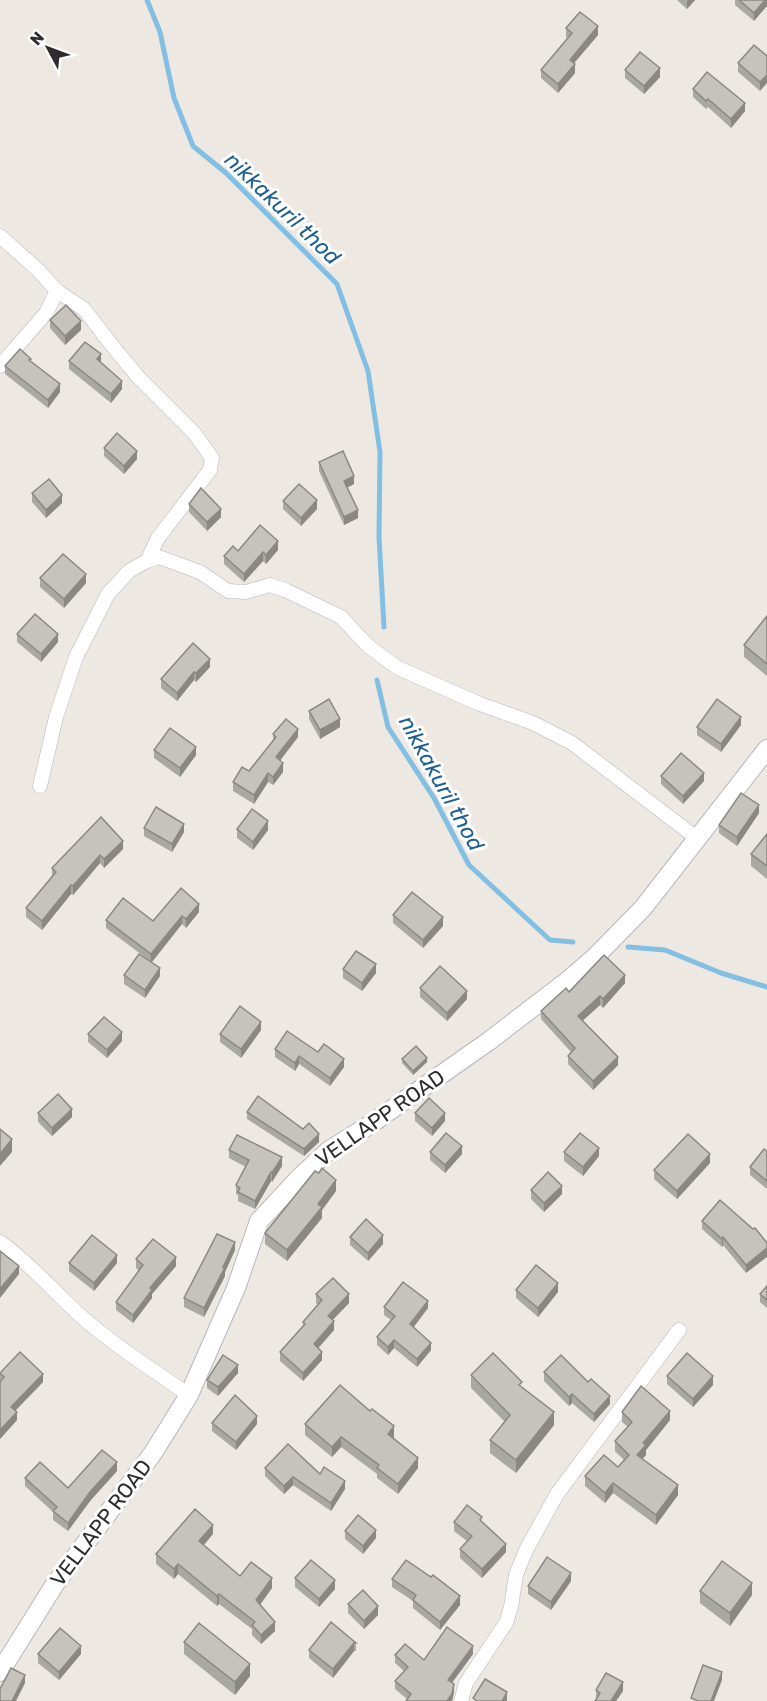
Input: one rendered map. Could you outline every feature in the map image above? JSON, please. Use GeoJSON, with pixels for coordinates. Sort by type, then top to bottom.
{"type":"FeatureCollection","features":[{"type":"Feature","properties":{"kind":"main road","name":"VELLAPP ROAD"},"geometry":{"type":"LineString","coordinates":[[0,1672],[55,1584],[153,1453],[189,1395],[236,1288],[259,1221],[300,1176],[328,1151],[368,1126],[489,1041],[595,957],[643,908],[767,748]]}},
{"type":"Feature","properties":{"kind":"street"},"geometry":{"type":"LineString","coordinates":[[0,236],[39,271],[57,291],[84,309],[139,378],[195,434],[213,459],[210,470],[158,538],[147,561]]}},
{"type":"Feature","properties":{"kind":"street"},"geometry":{"type":"LineString","coordinates":[[0,366],[46,313],[57,291]]}},
{"type":"Feature","properties":{"kind":"street"},"geometry":{"type":"LineString","coordinates":[[40,786],[56,717],[76,657],[108,594],[129,571],[159,557],[200,572],[214,584],[228,591],[246,592],[270,585],[340,617],[369,646],[398,668],[480,704],[533,723],[572,743],[698,839]]}},
{"type":"Feature","properties":{"kind":"street"},"geometry":{"type":"LineString","coordinates":[[0,1242],[13,1251],[110,1341],[189,1395]]}},
{"type":"Feature","properties":{"kind":"street"},"geometry":{"type":"LineString","coordinates":[[461,1701],[466,1683],[506,1623],[516,1575],[526,1550],[557,1494],[679,1330]]}},
{"type":"Feature","properties":{"kind":"building"},"geometry":{"type":"Polygon","coordinates":[[[739,0],[765,0],[754,13],[739,0]]]}},
{"type":"Feature","properties":{"kind":"building"},"geometry":{"type":"Polygon","coordinates":[[[580,12],[598,26],[570,60],[575,64],[558,84],[541,70],[572,33],[566,28],[580,12]]]}},
{"type":"Feature","properties":{"kind":"building"},"geometry":{"type":"Polygon","coordinates":[[[754,45],[767,56],[767,75],[760,82],[738,63],[754,45]]]}},
{"type":"Feature","properties":{"kind":"building"},"geometry":{"type":"Polygon","coordinates":[[[640,52],[660,68],[644,86],[625,70],[640,52]]]}},
{"type":"Feature","properties":{"kind":"building"},"geometry":{"type":"Polygon","coordinates":[[[707,72],[745,103],[731,119],[693,89],[707,72]]]}},
{"type":"Feature","properties":{"kind":"building"},"geometry":{"type":"Polygon","coordinates":[[[66,305],[81,321],[65,336],[50,320],[66,305]]]}},
{"type":"Feature","properties":{"kind":"building"},"geometry":{"type":"Polygon","coordinates":[[[85,342],[101,354],[97,359],[122,381],[111,394],[69,361],[85,342]]]}},
{"type":"Feature","properties":{"kind":"building"},"geometry":{"type":"Polygon","coordinates":[[[20,349],[31,359],[29,360],[60,384],[48,400],[5,366],[20,349]]]}},
{"type":"Feature","properties":{"kind":"building"},"geometry":{"type":"Polygon","coordinates":[[[117,433],[137,451],[124,466],[104,448],[117,433]]]}},
{"type":"Feature","properties":{"kind":"building"},"geometry":{"type":"Polygon","coordinates":[[[343,451],[354,476],[344,481],[358,510],[344,517],[319,462],[343,451]]]}},
{"type":"Feature","properties":{"kind":"building"},"geometry":{"type":"Polygon","coordinates":[[[49,479],[62,495],[46,510],[32,493],[49,479]]]}},
{"type":"Feature","properties":{"kind":"building"},"geometry":{"type":"Polygon","coordinates":[[[299,484],[317,500],[301,518],[283,501],[299,484]]]}},
{"type":"Feature","properties":{"kind":"building"},"geometry":{"type":"Polygon","coordinates":[[[201,488],[221,509],[207,522],[189,504],[201,488]]]}},
{"type":"Feature","properties":{"kind":"building"},"geometry":{"type":"Polygon","coordinates":[[[260,525],[278,541],[266,555],[263,552],[244,574],[224,556],[233,546],[238,551],[260,525]]]}},
{"type":"Feature","properties":{"kind":"building"},"geometry":{"type":"Polygon","coordinates":[[[63,554],[86,574],[64,599],[40,578],[63,554]]]}},
{"type":"Feature","properties":{"kind":"building"},"geometry":{"type":"Polygon","coordinates":[[[35,614],[58,634],[41,654],[17,634],[35,614]]]}},
{"type":"Feature","properties":{"kind":"building"},"geometry":{"type":"Polygon","coordinates":[[[767,616],[767,664],[744,645],[767,616]]]}},
{"type":"Feature","properties":{"kind":"building"},"geometry":{"type":"Polygon","coordinates":[[[193,643],[210,659],[196,673],[194,672],[177,693],[161,679],[193,643]]]}},
{"type":"Feature","properties":{"kind":"building"},"geometry":{"type":"Polygon","coordinates":[[[329,699],[340,719],[320,730],[309,711],[329,699]]]}},
{"type":"Feature","properties":{"kind":"building"},"geometry":{"type":"Polygon","coordinates":[[[717,699],[741,717],[721,744],[697,727],[717,699]]]}},
{"type":"Feature","properties":{"kind":"building"},"geometry":{"type":"Polygon","coordinates":[[[286,719],[298,729],[276,757],[283,763],[273,777],[268,773],[254,795],[233,782],[242,767],[249,771],[276,737],[273,734],[286,719]]]}},
{"type":"Feature","properties":{"kind":"building"},"geometry":{"type":"Polygon","coordinates":[[[170,728],[196,747],[180,768],[154,750],[170,728]]]}},
{"type":"Feature","properties":{"kind":"building"},"geometry":{"type":"Polygon","coordinates":[[[681,753],[704,773],[683,796],[661,776],[681,753]]]}},
{"type":"Feature","properties":{"kind":"building"},"geometry":{"type":"Polygon","coordinates":[[[741,793],[759,805],[737,837],[719,825],[741,793]]]}},
{"type":"Feature","properties":{"kind":"building"},"geometry":{"type":"Polygon","coordinates":[[[156,807],[184,824],[172,844],[144,828],[156,807]]]}},
{"type":"Feature","properties":{"kind":"building"},"geometry":{"type":"Polygon","coordinates":[[[252,809],[268,821],[253,842],[237,829],[252,809]]]}},
{"type":"Feature","properties":{"kind":"building"},"geometry":{"type":"Polygon","coordinates":[[[101,817],[123,841],[104,859],[100,855],[73,886],[71,885],[42,921],[26,908],[56,872],[52,868],[101,817]]]}},
{"type":"Feature","properties":{"kind":"building"},"geometry":{"type":"Polygon","coordinates":[[[767,834],[767,866],[751,854],[767,834]]]}},
{"type":"Feature","properties":{"kind":"building"},"geometry":{"type":"Polygon","coordinates":[[[181,888],[199,904],[186,919],[182,916],[151,954],[106,920],[123,898],[153,921],[181,888]]]}},
{"type":"Feature","properties":{"kind":"building"},"geometry":{"type":"Polygon","coordinates":[[[412,892],[443,917],[423,940],[393,915],[412,892]]]}},
{"type":"Feature","properties":{"kind":"building"},"geometry":{"type":"Polygon","coordinates":[[[356,951],[376,964],[362,983],[343,969],[356,951]]]}},
{"type":"Feature","properties":{"kind":"building"},"geometry":{"type":"Polygon","coordinates":[[[139,954],[160,968],[145,990],[124,975],[139,954]]]}},
{"type":"Feature","properties":{"kind":"building"},"geometry":{"type":"Polygon","coordinates":[[[604,955],[625,975],[603,999],[600,996],[578,1016],[618,1057],[593,1081],[568,1056],[575,1048],[541,1011],[566,988],[569,992],[604,955]]]}},
{"type":"Feature","properties":{"kind":"building"},"geometry":{"type":"Polygon","coordinates":[[[440,966],[467,991],[447,1013],[420,988],[440,966]]]}},
{"type":"Feature","properties":{"kind":"building"},"geometry":{"type":"Polygon","coordinates":[[[240,1006],[261,1022],[241,1049],[220,1034],[240,1006]]]}},
{"type":"Feature","properties":{"kind":"building"},"geometry":{"type":"Polygon","coordinates":[[[104,1017],[122,1032],[107,1050],[88,1034],[104,1017]]]}},
{"type":"Feature","properties":{"kind":"building"},"geometry":{"type":"Polygon","coordinates":[[[287,1031],[318,1052],[324,1044],[344,1059],[330,1078],[299,1056],[295,1063],[275,1049],[287,1031]]]}},
{"type":"Feature","properties":{"kind":"building"},"geometry":{"type":"Polygon","coordinates":[[[416,1046],[427,1058],[413,1071],[402,1059],[416,1046]]]}},
{"type":"Feature","properties":{"kind":"building"},"geometry":{"type":"Polygon","coordinates":[[[58,1094],[72,1109],[52,1128],[38,1113],[58,1094]]]}},
{"type":"Feature","properties":{"kind":"building"},"geometry":{"type":"Polygon","coordinates":[[[258,1096],[303,1129],[309,1123],[319,1134],[304,1149],[247,1112],[258,1096]]]}},
{"type":"Feature","properties":{"kind":"building"},"geometry":{"type":"Polygon","coordinates":[[[429,1098],[445,1113],[432,1128],[415,1113],[429,1098]]]}},
{"type":"Feature","properties":{"kind":"building"},"geometry":{"type":"Polygon","coordinates":[[[0,1129],[12,1139],[0,1154],[0,1129]]]}},
{"type":"Feature","properties":{"kind":"building"},"geometry":{"type":"Polygon","coordinates":[[[446,1133],[462,1146],[445,1165],[430,1152],[446,1133]]]}},
{"type":"Feature","properties":{"kind":"building"},"geometry":{"type":"Polygon","coordinates":[[[580,1133],[599,1148],[583,1167],[564,1152],[580,1133]]]}},
{"type":"Feature","properties":{"kind":"building"},"geometry":{"type":"Polygon","coordinates":[[[688,1134],[710,1154],[677,1191],[654,1170],[688,1134]]]}},
{"type":"Feature","properties":{"kind":"building"},"geometry":{"type":"Polygon","coordinates":[[[237,1135],[282,1157],[255,1201],[238,1192],[240,1188],[236,1185],[249,1160],[229,1150],[237,1135]]]}},
{"type":"Feature","properties":{"kind":"building"},"geometry":{"type":"Polygon","coordinates":[[[764,1149],[767,1151],[767,1181],[750,1167],[764,1149]]]}},
{"type":"Feature","properties":{"kind":"building"},"geometry":{"type":"Polygon","coordinates":[[[322,1168],[336,1180],[318,1204],[322,1207],[287,1250],[265,1233],[315,1171],[319,1173],[322,1168]]]}},
{"type":"Feature","properties":{"kind":"building"},"geometry":{"type":"Polygon","coordinates":[[[548,1172],[562,1186],[544,1203],[531,1190],[548,1172]]]}},
{"type":"Feature","properties":{"kind":"building"},"geometry":{"type":"Polygon","coordinates":[[[720,1200],[753,1229],[755,1228],[767,1243],[767,1248],[746,1265],[723,1237],[722,1239],[702,1221],[720,1200]]]}},
{"type":"Feature","properties":{"kind":"building"},"geometry":{"type":"Polygon","coordinates":[[[366,1219],[383,1235],[368,1253],[350,1237],[366,1219]]]}},
{"type":"Feature","properties":{"kind":"building"},"geometry":{"type":"Polygon","coordinates":[[[217,1234],[235,1242],[204,1308],[184,1298],[217,1234]]]}},
{"type":"Feature","properties":{"kind":"building"},"geometry":{"type":"Polygon","coordinates":[[[92,1235],[117,1255],[94,1283],[69,1263],[92,1235]]]}},
{"type":"Feature","properties":{"kind":"building"},"geometry":{"type":"Polygon","coordinates":[[[153,1239],[176,1257],[150,1288],[152,1290],[133,1315],[116,1302],[143,1265],[136,1259],[153,1239]]]}},
{"type":"Feature","properties":{"kind":"building"},"geometry":{"type":"Polygon","coordinates":[[[0,1251],[19,1266],[0,1289],[0,1251]]]}},
{"type":"Feature","properties":{"kind":"building"},"geometry":{"type":"Polygon","coordinates":[[[536,1265],[558,1283],[538,1308],[516,1290],[536,1265]]]}},
{"type":"Feature","properties":{"kind":"building"},"geometry":{"type":"Polygon","coordinates":[[[333,1278],[349,1294],[328,1316],[334,1321],[314,1344],[322,1352],[303,1373],[280,1352],[305,1324],[303,1322],[322,1300],[316,1294],[333,1278]]]}},
{"type":"Feature","properties":{"kind":"building"},"geometry":{"type":"Polygon","coordinates":[[[403,1282],[428,1301],[410,1324],[431,1343],[417,1359],[394,1340],[388,1347],[377,1337],[395,1316],[384,1307],[403,1282]]]}},
{"type":"Feature","properties":{"kind":"building"},"geometry":{"type":"Polygon","coordinates":[[[767,1286],[767,1300],[760,1294],[767,1286]]]}},
{"type":"Feature","properties":{"kind":"building"},"geometry":{"type":"Polygon","coordinates":[[[20,1352],[43,1374],[11,1407],[17,1412],[0,1430],[0,1382],[4,1377],[0,1373],[20,1352]]]}},
{"type":"Feature","properties":{"kind":"building"},"geometry":{"type":"Polygon","coordinates":[[[493,1353],[522,1382],[519,1385],[554,1412],[516,1460],[490,1440],[510,1415],[471,1375],[493,1353]]]}},
{"type":"Feature","properties":{"kind":"building"},"geometry":{"type":"Polygon","coordinates":[[[687,1353],[713,1376],[693,1399],[667,1376],[687,1353]]]}},
{"type":"Feature","properties":{"kind":"building"},"geometry":{"type":"Polygon","coordinates":[[[223,1355],[238,1365],[218,1387],[207,1380],[223,1355]]]}},
{"type":"Feature","properties":{"kind":"building"},"geometry":{"type":"Polygon","coordinates":[[[561,1355],[588,1382],[591,1379],[610,1396],[594,1414],[572,1394],[569,1397],[544,1372],[561,1355]]]}},
{"type":"Feature","properties":{"kind":"building"},"geometry":{"type":"Polygon","coordinates":[[[340,1385],[370,1411],[372,1409],[394,1426],[388,1434],[418,1458],[398,1484],[377,1468],[379,1465],[341,1437],[332,1447],[305,1424],[340,1385]]]}},
{"type":"Feature","properties":{"kind":"building"},"geometry":{"type":"Polygon","coordinates":[[[641,1386],[670,1411],[643,1443],[646,1445],[637,1455],[678,1485],[656,1515],[613,1483],[605,1493],[585,1476],[604,1455],[618,1467],[629,1455],[615,1441],[632,1422],[622,1412],[641,1386]]]}},
{"type":"Feature","properties":{"kind":"building"},"geometry":{"type":"Polygon","coordinates":[[[235,1395],[257,1416],[236,1442],[212,1423],[235,1395]]]}},
{"type":"Feature","properties":{"kind":"building"},"geometry":{"type":"Polygon","coordinates":[[[288,1444],[320,1474],[324,1467],[345,1481],[331,1503],[293,1477],[284,1486],[265,1468],[288,1444]]]}},
{"type":"Feature","properties":{"kind":"building"},"geometry":{"type":"Polygon","coordinates":[[[102,1450],[117,1462],[90,1492],[68,1523],[53,1511],[57,1507],[25,1478],[40,1462],[68,1488],[102,1450]]]}},
{"type":"Feature","properties":{"kind":"building"},"geometry":{"type":"Polygon","coordinates":[[[467,1505],[482,1517],[480,1520],[506,1544],[482,1569],[460,1549],[472,1536],[454,1522],[467,1505]]]}},
{"type":"Feature","properties":{"kind":"building"},"geometry":{"type":"Polygon","coordinates":[[[195,1509],[213,1525],[199,1541],[240,1576],[251,1562],[272,1578],[256,1600],[275,1622],[261,1635],[252,1625],[255,1622],[219,1594],[217,1596],[178,1564],[174,1569],[156,1554],[195,1509]]]}},
{"type":"Feature","properties":{"kind":"building"},"geometry":{"type":"Polygon","coordinates":[[[358,1515],[376,1530],[363,1546],[345,1531],[358,1515]]]}},
{"type":"Feature","properties":{"kind":"building"},"geometry":{"type":"Polygon","coordinates":[[[547,1557],[571,1573],[551,1602],[528,1586],[547,1557]]]}},
{"type":"Feature","properties":{"kind":"building"},"geometry":{"type":"Polygon","coordinates":[[[311,1560],[335,1580],[319,1599],[295,1578],[311,1560]]]}},
{"type":"Feature","properties":{"kind":"building"},"geometry":{"type":"Polygon","coordinates":[[[406,1560],[431,1577],[433,1575],[460,1596],[440,1622],[413,1600],[416,1595],[392,1579],[406,1560]]]}},
{"type":"Feature","properties":{"kind":"building"},"geometry":{"type":"Polygon","coordinates":[[[722,1561],[752,1583],[730,1613],[700,1591],[722,1561]]]}},
{"type":"Feature","properties":{"kind":"building"},"geometry":{"type":"Polygon","coordinates":[[[363,1590],[378,1606],[364,1621],[348,1604],[363,1590]]]}},
{"type":"Feature","properties":{"kind":"building"},"geometry":{"type":"Polygon","coordinates":[[[331,1622],[356,1643],[333,1669],[309,1650],[331,1622]]]}},
{"type":"Feature","properties":{"kind":"building"},"geometry":{"type":"Polygon","coordinates":[[[199,1623],[250,1664],[235,1682],[184,1642],[199,1623]]]}},
{"type":"Feature","properties":{"kind":"building"},"geometry":{"type":"Polygon","coordinates":[[[447,1627],[473,1646],[448,1680],[454,1684],[452,1694],[447,1701],[406,1701],[411,1694],[395,1681],[408,1667],[395,1655],[405,1644],[424,1660],[447,1627]]]}},
{"type":"Feature","properties":{"kind":"building"},"geometry":{"type":"Polygon","coordinates":[[[60,1628],[81,1646],[59,1672],[38,1654],[60,1628]]]}},
{"type":"Feature","properties":{"kind":"building"},"geometry":{"type":"Polygon","coordinates":[[[703,1665],[722,1672],[711,1701],[698,1701],[691,1698],[703,1665]]]}},
{"type":"Feature","properties":{"kind":"building"},"geometry":{"type":"Polygon","coordinates":[[[11,1668],[25,1675],[12,1701],[0,1701],[0,1689],[11,1668]]]}},
{"type":"Feature","properties":{"kind":"building"},"geometry":{"type":"Polygon","coordinates":[[[606,1673],[623,1682],[611,1701],[595,1701],[600,1693],[596,1690],[606,1673]]]}},
{"type":"Feature","properties":{"kind":"building"},"geometry":{"type":"Polygon","coordinates":[[[485,1679],[507,1692],[502,1701],[477,1701],[473,1698],[485,1679]]]}},
{"type":"Feature","properties":{"kind":"waterway","name":"nikkakuril thod"},"geometry":{"type":"LineString","coordinates":[[147,0],[160,32],[174,98],[193,146],[226,173],[337,284],[368,371],[380,452],[379,537],[384,627]]}},
{"type":"Feature","properties":{"kind":"waterway","name":"nikkakuril thod"},"geometry":{"type":"LineString","coordinates":[[377,680],[388,727],[434,798],[469,865],[550,940],[573,942]]}},
{"type":"Feature","properties":{"kind":"waterway"},"geometry":{"type":"LineString","coordinates":[[628,947],[665,950],[721,973],[767,987]]}}]}
